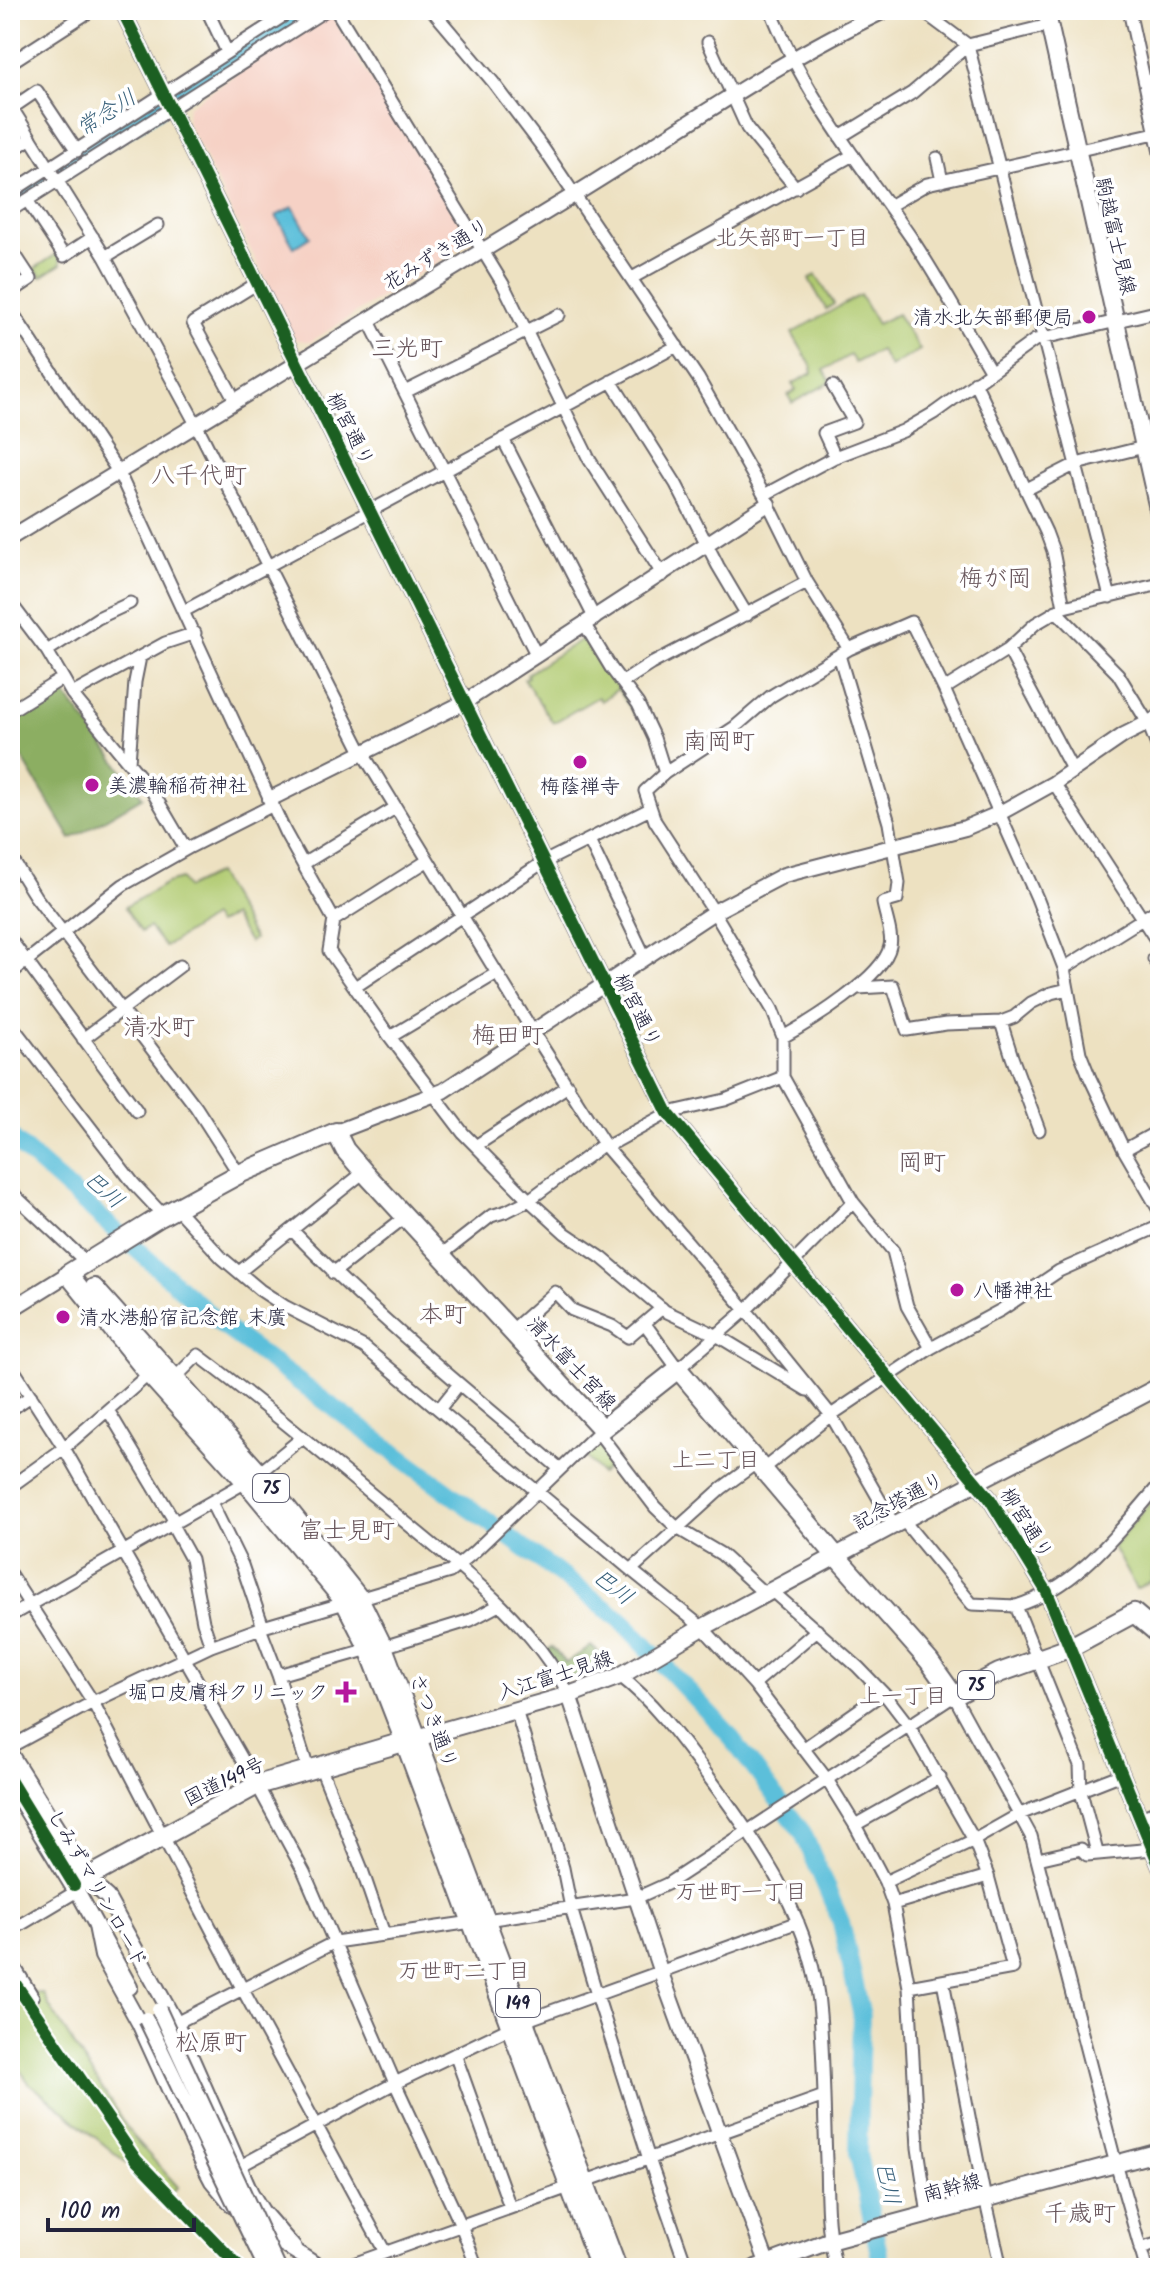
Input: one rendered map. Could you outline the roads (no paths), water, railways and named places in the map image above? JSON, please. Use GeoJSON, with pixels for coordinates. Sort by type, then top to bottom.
{"type":"FeatureCollection","features":[{"type":"Feature","properties":{"kind":"main road","name":"駒越富士見線"},"geometry":{"type":"LineString","coordinates":[[1048,18],[1115,321],[1152,444],[1160,518]]}},
{"type":"Feature","properties":{"kind":"main road"},"geometry":{"type":"LineString","coordinates":[[80,1266],[166,1213],[239,1174],[336,1132]]}},
{"type":"Feature","properties":{"kind":"main road","name":"清水富士宮線"},"geometry":{"type":"LineString","coordinates":[[336,1132],[345,1150],[364,1172],[600,1431],[678,1369]]}},
{"type":"Feature","properties":{"kind":"main road","name":"さつき通り"},"geometry":{"type":"LineString","coordinates":[[80,1266],[163,1376],[252,1477],[352,1600],[376,1648],[578,2183],[617,2268]]}},
{"type":"Feature","properties":{"kind":"main road","name":"75"},"geometry":{"type":"LineString","coordinates":[[678,1369],[929,1661],[954,1696],[999,1673],[1069,1648],[1134,1613],[1160,1635]]}},
{"type":"Feature","properties":{"kind":"main road","name":"記念塔通り"},"geometry":{"type":"LineString","coordinates":[[701,1629],[1160,1386]]}},
{"type":"Feature","properties":{"kind":"main road","name":"入江富士見線"},"geometry":{"type":"LineString","coordinates":[[411,1740],[569,1695],[623,1674],[701,1629]]}},
{"type":"Feature","properties":{"kind":"main road","name":"国道149号"},"geometry":{"type":"LineString","coordinates":[[79,1885],[257,1785],[411,1740]]}},
{"type":"Feature","properties":{"kind":"main road"},"geometry":{"type":"LineString","coordinates":[[10,1757],[79,1885]]}},
{"type":"Feature","properties":{"kind":"main road","name":"しみずマリンロード"},"geometry":{"type":"LineString","coordinates":[[10,1780],[79,1885]]}},
{"type":"Feature","properties":{"kind":"main road","name":"南幹線"},"geometry":{"type":"LineString","coordinates":[[764,2267],[832,2240],[1160,2152]]}},
{"type":"Feature","properties":{"kind":"main road","name":"さつき通り"},"geometry":{"type":"LineString","coordinates":[[578,2183],[600,2268]]}},
{"type":"Feature","properties":{"kind":"street"},"geometry":{"type":"LineString","coordinates":[[10,63],[92,10]]}},
{"type":"Feature","properties":{"kind":"street"},"geometry":{"type":"LineString","coordinates":[[122,10],[164,94]]}},
{"type":"Feature","properties":{"kind":"street"},"geometry":{"type":"LineString","coordinates":[[207,10],[227,52]]}},
{"type":"Feature","properties":{"kind":"street"},"geometry":{"type":"LineString","coordinates":[[10,193],[282,17],[279,10]]}},
{"type":"Feature","properties":{"kind":"street"},"geometry":{"type":"LineString","coordinates":[[10,211],[326,10]]}},
{"type":"Feature","properties":{"kind":"street"},"geometry":{"type":"LineString","coordinates":[[336,10],[503,284],[589,459],[663,575]]}},
{"type":"Feature","properties":{"kind":"street"},"geometry":{"type":"LineString","coordinates":[[432,10],[493,82],[575,194],[677,346],[766,499],[844,652],[893,845],[899,883],[897,899],[883,903],[891,945],[883,960],[858,988],[783,1037]]}},
{"type":"Feature","properties":{"kind":"street"},"geometry":{"type":"LineString","coordinates":[[771,10],[793,59],[840,137],[929,265],[990,370]]}},
{"type":"Feature","properties":{"kind":"street","name":"花みずき通り"},"geometry":{"type":"LineString","coordinates":[[10,538],[731,96],[840,32],[886,10]]}},
{"type":"Feature","properties":{"kind":"street"},"geometry":{"type":"LineString","coordinates":[[921,10],[968,45],[1110,597]]}},
{"type":"Feature","properties":{"kind":"street"},"geometry":{"type":"LineString","coordinates":[[1131,10],[1160,153]]}},
{"type":"Feature","properties":{"kind":"street"},"geometry":{"type":"LineString","coordinates":[[840,137],[912,93],[968,45],[1048,18]]}},
{"type":"Feature","properties":{"kind":"street"},"geometry":{"type":"LineString","coordinates":[[708,42],[747,128],[796,188]]}},
{"type":"Feature","properties":{"kind":"street"},"geometry":{"type":"LineString","coordinates":[[77,151],[37,91],[11,106],[105,257],[196,424],[362,752],[533,1032],[605,1145],[831,1415],[898,1523],[972,1604],[1016,1606],[1047,1592],[1095,1559],[1160,1484]]}},
{"type":"Feature","properties":{"kind":"street","name":"柳宮通り"},"geometry":{"type":"LineString","coordinates":[[164,94],[668,1113],[977,1482],[1047,1592],[1160,1867]]}},
{"type":"Feature","properties":{"kind":"street"},"geometry":{"type":"LineString","coordinates":[[889,206],[927,184],[1158,132]]}},
{"type":"Feature","properties":{"kind":"street"},"geometry":{"type":"LineString","coordinates":[[10,152],[31,138]]}},
{"type":"Feature","properties":{"kind":"street"},"geometry":{"type":"LineString","coordinates":[[632,278],[853,155]]}},
{"type":"Feature","properties":{"kind":"street"},"geometry":{"type":"LineString","coordinates":[[937,158],[942,181]]}},
{"type":"Feature","properties":{"kind":"street"},"geometry":{"type":"LineString","coordinates":[[27,200],[64,256],[93,237]]}},
{"type":"Feature","properties":{"kind":"street"},"geometry":{"type":"LineString","coordinates":[[105,257],[158,225]]}},
{"type":"Feature","properties":{"kind":"street"},"geometry":{"type":"LineString","coordinates":[[10,247],[31,279],[10,293]]}},
{"type":"Feature","properties":{"kind":"street"},"geometry":{"type":"LineString","coordinates":[[235,400],[193,323],[256,284]]}},
{"type":"Feature","properties":{"kind":"street"},"geometry":{"type":"LineString","coordinates":[[10,309],[119,473],[272,802],[334,920],[329,951],[390,1037],[463,1133],[565,1233],[602,1258],[662,1308],[718,1336],[814,1395]]}},
{"type":"Feature","properties":{"kind":"street"},"geometry":{"type":"LineString","coordinates":[[10,974],[123,885],[362,752],[463,703],[663,575],[766,499],[835,457],[903,431],[934,413],[1035,340],[1160,311]]}},
{"type":"Feature","properties":{"kind":"street"},"geometry":{"type":"LineString","coordinates":[[405,392],[559,315]]}},
{"type":"Feature","properties":{"kind":"street"},"geometry":{"type":"LineString","coordinates":[[368,319],[537,656]]}},
{"type":"Feature","properties":{"kind":"street"},"geometry":{"type":"LineString","coordinates":[[184,611],[677,346]]}},
{"type":"Feature","properties":{"kind":"street"},"geometry":{"type":"LineString","coordinates":[[611,381],[676,484],[747,615]]}},
{"type":"Feature","properties":{"kind":"street"},"geometry":{"type":"LineString","coordinates":[[975,382],[1053,551],[1060,609],[1154,720],[1160,753]]}},
{"type":"Feature","properties":{"kind":"street"},"geometry":{"type":"LineString","coordinates":[[833,386],[854,422],[824,433],[835,457]]}},
{"type":"Feature","properties":{"kind":"street"},"geometry":{"type":"LineString","coordinates":[[503,439],[611,668],[623,682],[654,738],[665,773]]}},
{"type":"Feature","properties":{"kind":"street"},"geometry":{"type":"LineString","coordinates":[[1027,489],[1076,464],[1152,444]]}},
{"type":"Feature","properties":{"kind":"street"},"geometry":{"type":"LineString","coordinates":[[623,682],[651,664],[807,582]]}},
{"type":"Feature","properties":{"kind":"street"},"geometry":{"type":"LineString","coordinates":[[944,689],[1008,649],[1035,624],[1060,609],[1160,584]]}},
{"type":"Feature","properties":{"kind":"street"},"geometry":{"type":"LineString","coordinates":[[10,602],[47,651],[72,694],[152,791],[186,849]]}},
{"type":"Feature","properties":{"kind":"street"},"geometry":{"type":"LineString","coordinates":[[47,651],[98,618],[130,603]]}},
{"type":"Feature","properties":{"kind":"street"},"geometry":{"type":"LineString","coordinates":[[931,1348],[907,1306],[893,1251],[853,1202],[783,1077],[783,1037],[772,1009],[650,809],[645,791],[665,773],[720,739],[771,696],[844,652],[911,622],[1037,898],[1064,968],[1080,1053],[1124,1150],[1160,1212]]}},
{"type":"Feature","properties":{"kind":"street"},"geometry":{"type":"LineString","coordinates":[[72,694],[165,643],[195,633]]}},
{"type":"Feature","properties":{"kind":"street"},"geometry":{"type":"LineString","coordinates":[[1008,649],[1073,771]]}},
{"type":"Feature","properties":{"kind":"street"},"geometry":{"type":"LineString","coordinates":[[129,762],[140,657]]}},
{"type":"Feature","properties":{"kind":"street"},"geometry":{"type":"LineString","coordinates":[[10,711],[63,678]]}},
{"type":"Feature","properties":{"kind":"street"},"geometry":{"type":"LineString","coordinates":[[336,1132],[434,1095],[714,912],[784,875],[965,828],[1054,783],[1124,735],[1154,720]]}},
{"type":"Feature","properties":{"kind":"street"},"geometry":{"type":"LineString","coordinates":[[1054,783],[1160,946]]}},
{"type":"Feature","properties":{"kind":"street"},"geometry":{"type":"LineString","coordinates":[[303,864],[395,808]]}},
{"type":"Feature","properties":{"kind":"street"},"geometry":{"type":"LineString","coordinates":[[355,987],[542,863],[650,809]]}},
{"type":"Feature","properties":{"kind":"street"},"geometry":{"type":"LineString","coordinates":[[589,840],[645,957]]}},
{"type":"Feature","properties":{"kind":"street"},"geometry":{"type":"LineString","coordinates":[[10,856],[35,896],[196,1107],[239,1174]]}},
{"type":"Feature","properties":{"kind":"street"},"geometry":{"type":"LineString","coordinates":[[334,920],[427,861]]}},
{"type":"Feature","properties":{"kind":"street"},"geometry":{"type":"LineString","coordinates":[[1064,968],[1160,908]]}},
{"type":"Feature","properties":{"kind":"street"},"geometry":{"type":"LineString","coordinates":[[10,939],[137,1111]]}},
{"type":"Feature","properties":{"kind":"street"},"geometry":{"type":"LineString","coordinates":[[1160,953],[1154,959],[1160,967]]}},
{"type":"Feature","properties":{"kind":"street"},"geometry":{"type":"LineString","coordinates":[[83,1039],[180,966]]}},
{"type":"Feature","properties":{"kind":"street"},"geometry":{"type":"LineString","coordinates":[[390,1037],[497,973]]}},
{"type":"Feature","properties":{"kind":"street"},"geometry":{"type":"LineString","coordinates":[[858,988],[893,986],[907,1030],[946,1024],[1001,1022],[1051,993],[1068,989]]}},
{"type":"Feature","properties":{"kind":"street"},"geometry":{"type":"LineString","coordinates":[[1001,1022],[1039,1130]]}},
{"type":"Feature","properties":{"kind":"street"},"geometry":{"type":"LineString","coordinates":[[10,1023],[134,1184],[166,1213],[286,1307],[364,1347],[701,1629],[754,1684],[855,1825],[893,1904],[909,1987],[924,2215]]}},
{"type":"Feature","properties":{"kind":"street"},"geometry":{"type":"LineString","coordinates":[[441,1255],[491,1216],[529,1200],[605,1145],[668,1113],[725,1100],[783,1077]]}},
{"type":"Feature","properties":{"kind":"street"},"geometry":{"type":"LineString","coordinates":[[477,1145],[568,1086]]}},
{"type":"Feature","properties":{"kind":"street"},"geometry":{"type":"LineString","coordinates":[[1124,1150],[1160,1130]]}},
{"type":"Feature","properties":{"kind":"street"},"geometry":{"type":"LineString","coordinates":[[239,1272],[364,1172]]}},
{"type":"Feature","properties":{"kind":"street"},"geometry":{"type":"LineString","coordinates":[[10,1191],[80,1266],[10,1310]]}},
{"type":"Feature","properties":{"kind":"street"},"geometry":{"type":"LineString","coordinates":[[10,1210],[23,1202]]}},
{"type":"Feature","properties":{"kind":"street"},"geometry":{"type":"LineString","coordinates":[[645,1324],[678,1369],[746,1310],[853,1202]]}},
{"type":"Feature","properties":{"kind":"street"},"geometry":{"type":"LineString","coordinates":[[333,1273],[405,1217]]}},
{"type":"Feature","properties":{"kind":"street"},"geometry":{"type":"LineString","coordinates":[[631,1570],[722,1488],[931,1348],[1001,1310],[1059,1271],[1160,1226]]}},
{"type":"Feature","properties":{"kind":"street"},"geometry":{"type":"LineString","coordinates":[[292,1230],[333,1273],[559,1468]]}},
{"type":"Feature","properties":{"kind":"street"},"geometry":{"type":"LineString","coordinates":[[511,1331],[555,1292],[572,1310],[612,1326],[628,1337],[662,1308]]}},
{"type":"Feature","properties":{"kind":"street"},"geometry":{"type":"LineString","coordinates":[[10,1487],[64,1448],[108,1410],[198,1355],[303,1437],[458,1567],[540,1647],[569,1695],[661,1973],[764,2267]]}},
{"type":"Feature","properties":{"kind":"street"},"geometry":{"type":"LineString","coordinates":[[10,1364],[64,1448],[304,1872],[395,2083],[461,2225],[477,2268]]}},
{"type":"Feature","properties":{"kind":"street"},"geometry":{"type":"LineString","coordinates":[[440,1408],[459,1384]]}},
{"type":"Feature","properties":{"kind":"street"},"geometry":{"type":"LineString","coordinates":[[10,1410],[31,1396]]}},
{"type":"Feature","properties":{"kind":"street"},"geometry":{"type":"LineString","coordinates":[[108,1410],[191,1559],[203,1622],[211,1646]]}},
{"type":"Feature","properties":{"kind":"street"},"geometry":{"type":"LineString","coordinates":[[10,1747],[93,1702],[211,1646],[261,1627],[450,1572],[600,1431],[644,1495],[677,1528],[721,1554],[817,1630],[883,1693],[909,1726],[940,1777],[974,1840],[988,1876],[1013,1968],[909,1987]]}},
{"type":"Feature","properties":{"kind":"street"},"geometry":{"type":"LineString","coordinates":[[10,1616],[252,1477],[303,1437]]}},
{"type":"Feature","properties":{"kind":"street"},"geometry":{"type":"LineString","coordinates":[[211,1502],[242,1565],[278,1675],[314,1768],[361,1867],[384,1934]]}},
{"type":"Feature","properties":{"kind":"street"},"geometry":{"type":"LineString","coordinates":[[10,1574],[93,1702],[243,1990],[385,2252]]}},
{"type":"Feature","properties":{"kind":"street"},"geometry":{"type":"LineString","coordinates":[[278,1675],[471,1620],[499,1605]]}},
{"type":"Feature","properties":{"kind":"street"},"geometry":{"type":"LineString","coordinates":[[1016,1606],[1080,1765],[1081,1792],[1097,1852]]}},
{"type":"Feature","properties":{"kind":"street"},"geometry":{"type":"LineString","coordinates":[[754,1684],[817,1630]]}},
{"type":"Feature","properties":{"kind":"street"},"geometry":{"type":"LineString","coordinates":[[623,1674],[656,1708],[750,1828],[798,1922],[818,1990],[836,2268]]}},
{"type":"Feature","properties":{"kind":"street"},"geometry":{"type":"LineString","coordinates":[[803,1749],[883,1693]]}},
{"type":"Feature","properties":{"kind":"street"},"geometry":{"type":"LineString","coordinates":[[176,2023],[335,1942],[636,1898],[667,1884],[954,1696],[1031,1836],[1146,2268]]}},
{"type":"Feature","properties":{"kind":"street"},"geometry":{"type":"LineString","coordinates":[[516,1710],[597,1995],[687,2268]]}},
{"type":"Feature","properties":{"kind":"street"},"geometry":{"type":"LineString","coordinates":[[885,1882],[974,1840],[1020,1814],[1122,1774]]}},
{"type":"Feature","properties":{"kind":"street"},"geometry":{"type":"LineString","coordinates":[[855,1825],[940,1777]]}},
{"type":"Feature","properties":{"kind":"street"},"geometry":{"type":"LineString","coordinates":[[1140,1818],[1160,1810]]}},
{"type":"Feature","properties":{"kind":"street"},"geometry":{"type":"LineString","coordinates":[[1038,1859],[1081,1849],[1087,1855],[1153,1849]]}},
{"type":"Feature","properties":{"kind":"street"},"geometry":{"type":"LineString","coordinates":[[893,1904],[988,1876]]}},
{"type":"Feature","properties":{"kind":"street"},"geometry":{"type":"LineString","coordinates":[[10,1931],[79,1885],[107,1897],[176,2023],[262,2211],[294,2248],[320,2268]]}},
{"type":"Feature","properties":{"kind":"street","name":"しみずマリンロード"},"geometry":{"type":"LineString","coordinates":[[79,1885],[96,1926],[146,2019],[266,2268]]}},
{"type":"Feature","properties":{"kind":"street","name":"しみずマリンロード"},"geometry":{"type":"LineString","coordinates":[[79,1885],[159,2010],[278,2268]]}},
{"type":"Feature","properties":{"kind":"street"},"geometry":{"type":"LineString","coordinates":[[212,2181],[395,2083],[517,2025],[798,1922]]}},
{"type":"Feature","properties":{"kind":"street"},"geometry":{"type":"LineString","coordinates":[[96,1926],[102,1956],[139,2023],[212,2181],[234,2208],[280,2244],[294,2248]]}},
{"type":"Feature","properties":{"kind":"street"},"geometry":{"type":"LineString","coordinates":[[10,1959],[33,1997]]}},
{"type":"Feature","properties":{"kind":"street"},"geometry":{"type":"LineString","coordinates":[[943,1981],[1001,2268]]}},
{"type":"Feature","properties":{"kind":"street"},"geometry":{"type":"LineString","coordinates":[[455,2054],[510,2207]]}},
{"type":"Feature","properties":{"kind":"street"},"geometry":{"type":"LineString","coordinates":[[342,2268],[824,2096]]}},
{"type":"Feature","properties":{"kind":"street"},"geometry":{"type":"LineString","coordinates":[[1140,2249],[1160,2243]]}},
{"type":"Feature","properties":{"kind":"water"},"geometry":{"type":"Polygon","coordinates":[[[293,207],[310,237],[294,247],[276,216],[293,207]]]}},
{"type":"Feature","properties":{"kind":"waterway","name":"常念川"},"geometry":{"type":"LineString","coordinates":[[10,202],[309,10]]}},
{"type":"Feature","properties":{"kind":"waterway","name":"巴川"},"geometry":{"type":"LineString","coordinates":[[10,1137],[223,1326],[620,1619],[726,1731],[803,1833],[841,1922],[861,2012],[858,2154],[882,2268]]}},
{"type":"Feature","properties":{"kind":"place","name":"清水北矢部郵便局"},"geometry":{"type":"Point","coordinates":[1089,317]}},
{"type":"Feature","properties":{"kind":"place","name":"梅蔭禅寺"},"geometry":{"type":"Point","coordinates":[580,762]}},
{"type":"Feature","properties":{"kind":"place","name":"美濃輪稲荷神社"},"geometry":{"type":"Point","coordinates":[92,785]}},
{"type":"Feature","properties":{"kind":"place","name":"八幡神社"},"geometry":{"type":"Point","coordinates":[957,1290]}},
{"type":"Feature","properties":{"kind":"place","name":"清水港船宿記念館 末廣"},"geometry":{"type":"Point","coordinates":[63,1317]}},
{"type":"Feature","properties":{"kind":"place","name":"堀口皮膚科クリニック"},"geometry":{"type":"Point","coordinates":[346,1692]}},
{"type":"Feature","properties":{"kind":"district","name":"北矢部町一丁目"},"geometry":{"type":"Point","coordinates":[792,237]}},
{"type":"Feature","properties":{"kind":"district","name":"三光町"},"geometry":{"type":"Point","coordinates":[407,348]}},
{"type":"Feature","properties":{"kind":"district","name":"八千代町"},"geometry":{"type":"Point","coordinates":[199,475]}},
{"type":"Feature","properties":{"kind":"district","name":"梅が岡"},"geometry":{"type":"Point","coordinates":[995,578]}},
{"type":"Feature","properties":{"kind":"district","name":"南岡町"},"geometry":{"type":"Point","coordinates":[719,741]}},
{"type":"Feature","properties":{"kind":"district","name":"清水町"},"geometry":{"type":"Point","coordinates":[159,1027]}},
{"type":"Feature","properties":{"kind":"district","name":"梅田町"},"geometry":{"type":"Point","coordinates":[508,1035]}},
{"type":"Feature","properties":{"kind":"district","name":"岡町"},"geometry":{"type":"Point","coordinates":[922,1162]}},
{"type":"Feature","properties":{"kind":"district","name":"本町"},"geometry":{"type":"Point","coordinates":[443,1314]}},
{"type":"Feature","properties":{"kind":"district","name":"上二丁目"},"geometry":{"type":"Point","coordinates":[716,1459]}},
{"type":"Feature","properties":{"kind":"district","name":"富士見町"},"geometry":{"type":"Point","coordinates":[347,1530]}},
{"type":"Feature","properties":{"kind":"district","name":"上一丁目"},"geometry":{"type":"Point","coordinates":[903,1695]}},
{"type":"Feature","properties":{"kind":"district","name":"万世町一丁目"},"geometry":{"type":"Point","coordinates":[741,1891]}},
{"type":"Feature","properties":{"kind":"district","name":"万世町二丁目"},"geometry":{"type":"Point","coordinates":[464,1970]}},
{"type":"Feature","properties":{"kind":"district","name":"松原町"},"geometry":{"type":"Point","coordinates":[211,2042]}},
{"type":"Feature","properties":{"kind":"district","name":"千歳町"},"geometry":{"type":"Point","coordinates":[1080,2213]}}]}
